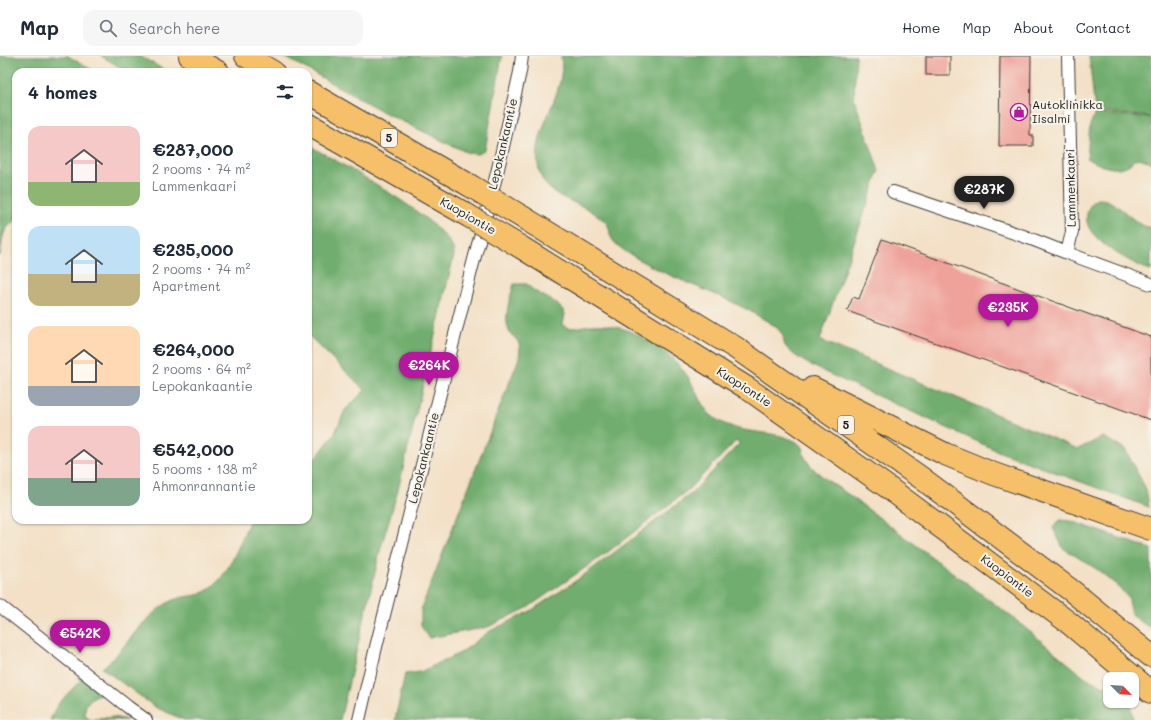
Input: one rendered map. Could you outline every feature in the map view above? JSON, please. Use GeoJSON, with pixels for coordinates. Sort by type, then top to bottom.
{"type":"FeatureCollection","features":[{"type":"Feature","properties":{"kind":"highway"},"geometry":{"type":"LineString","coordinates":[[190,56],[211,68]]}},
{"type":"Feature","properties":{"kind":"highway"},"geometry":{"type":"LineString","coordinates":[[246,56],[266,68]]}},
{"type":"Feature","properties":{"kind":"highway","name":"5"},"geometry":{"type":"LineString","coordinates":[[312,94],[469,185],[736,348],[920,477],[1072,591],[1151,656]]}},
{"type":"Feature","properties":{"kind":"highway","name":"Kuopiontie"},"geometry":{"type":"LineString","coordinates":[[312,126],[519,246],[747,388],[886,486],[1068,622],[1151,692]]}},
{"type":"Feature","properties":{"kind":"highway"},"geometry":{"type":"LineString","coordinates":[[736,348],[873,419],[945,454],[1008,479],[1151,529]]}},
{"type":"Feature","properties":{"kind":"highway"},"geometry":{"type":"LineString","coordinates":[[1068,622],[1117,672]]}},
{"type":"Feature","properties":{"kind":"highway"},"geometry":{"type":"LineString","coordinates":[[1139,694],[1151,706]]}},
{"type":"Feature","properties":{"kind":"street","name":"Lepokankaantie"},"geometry":{"type":"LineString","coordinates":[[359,720],[376,647],[497,173],[520,72],[522,56]]}},
{"type":"Feature","properties":{"kind":"street","name":"Lammenkaari"},"geometry":{"type":"LineString","coordinates":[[1067,253],[1072,232],[1068,56]]}},
{"type":"Feature","properties":{"kind":"street"},"geometry":{"type":"LineString","coordinates":[[893,192],[1026,237],[1151,284]]}},
{"type":"Feature","properties":{"kind":"street"},"geometry":{"type":"LineString","coordinates":[[0,606],[146,720]]}},
{"type":"Feature","properties":{"kind":"green space"},"geometry":{"type":"Polygon","coordinates":[[[0,56],[68,56],[89,68],[12,68],[12,223],[7,228],[3,236],[0,256],[0,56]]]}},
{"type":"Feature","properties":{"kind":"green space"},"geometry":{"type":"Polygon","coordinates":[[[101,56],[140,56],[161,68],[121,68],[101,56]]]}},
{"type":"Feature","properties":{"kind":"green space"},"geometry":{"type":"Polygon","coordinates":[[[283,56],[502,56],[485,150],[477,154],[468,153],[389,115],[312,72],[312,68],[305,68],[283,56]]]}},
{"type":"Feature","properties":{"kind":"green space"},"geometry":{"type":"Polygon","coordinates":[[[561,56],[856,56],[854,98],[879,171],[820,340],[1078,449],[1103,437],[1125,449],[1146,489],[1149,507],[1000,452],[816,368],[800,359],[785,346],[782,333],[778,329],[749,310],[644,263],[621,248],[612,240],[608,226],[603,220],[554,192],[542,179],[539,170],[537,156],[539,141],[559,85],[562,70],[561,56]]]}},
{"type":"Feature","properties":{"kind":"green space"},"geometry":{"type":"Polygon","coordinates":[[[1089,56],[1151,56],[1151,117],[1095,111],[1089,56]]]}},
{"type":"Feature","properties":{"kind":"green space"},"geometry":{"type":"Polygon","coordinates":[[[1095,113],[1151,118],[1151,163],[1145,160],[1137,159],[1127,166],[1114,168],[1100,165],[1087,158],[1090,125],[1095,113]]]}},
{"type":"Feature","properties":{"kind":"green space"},"geometry":{"type":"Polygon","coordinates":[[[312,147],[366,178],[416,211],[436,227],[450,242],[454,255],[398,490],[381,547],[340,720],[184,720],[155,707],[102,668],[116,655],[141,625],[161,607],[176,599],[194,596],[210,589],[225,572],[231,562],[248,524],[312,524],[312,463],[335,433],[345,410],[365,390],[312,339],[312,147]]]}},
{"type":"Feature","properties":{"kind":"green space"},"geometry":{"type":"Polygon","coordinates":[[[1098,199],[1112,203],[1137,222],[1151,228],[1151,271],[1110,249],[1092,232],[1087,223],[1087,214],[1088,209],[1098,199]]]}},
{"type":"Feature","properties":{"kind":"green space"},"geometry":{"type":"Polygon","coordinates":[[[514,284],[527,284],[536,292],[558,304],[565,314],[563,324],[565,327],[572,328],[589,325],[609,325],[633,332],[646,339],[667,354],[680,366],[690,380],[705,408],[712,416],[722,423],[732,427],[785,437],[798,443],[802,448],[807,461],[821,475],[1012,617],[1081,674],[1092,681],[1103,685],[1103,708],[1131,708],[1133,720],[395,720],[405,674],[420,672],[462,652],[490,631],[529,612],[577,580],[692,493],[739,444],[738,441],[735,442],[689,489],[608,552],[527,608],[488,627],[429,638],[421,626],[421,609],[519,358],[519,345],[517,340],[509,332],[507,326],[509,301],[514,284]]]}},
{"type":"Feature","properties":{"kind":"green space"},"geometry":{"type":"Polygon","coordinates":[[[1059,520],[1071,521],[1151,549],[1151,628],[1139,621],[1132,614],[1129,599],[1120,588],[1098,570],[1063,548],[1053,528],[1059,520]]]}},
{"type":"Feature","properties":{"kind":"green space"},"geometry":{"type":"Polygon","coordinates":[[[81,675],[104,693],[95,696],[86,705],[85,714],[87,718],[92,720],[50,720],[57,705],[81,680],[78,677],[81,675]]]}},
{"type":"Feature","properties":{"kind":"green space"},"geometry":{"type":"Polygon","coordinates":[[[112,717],[127,720],[92,720],[112,717]]]}},
{"type":"Feature","properties":{"kind":"building"},"geometry":{"type":"Polygon","coordinates":[[[926,56],[950,56],[950,75],[926,75],[926,56]]]}},
{"type":"Feature","properties":{"kind":"building"},"geometry":{"type":"Polygon","coordinates":[[[1000,56],[1031,56],[1030,135],[1033,135],[1033,146],[999,146],[1000,56]]]}},
{"type":"Feature","properties":{"kind":"building"},"geometry":{"type":"Polygon","coordinates":[[[882,239],[1151,337],[1151,420],[847,311],[853,297],[859,299],[882,239]]]}},
{"type":"Feature","properties":{"kind":"place","name":"Autoklinikka Iisalmi"},"geometry":{"type":"Point","coordinates":[1019,112]}}]}
